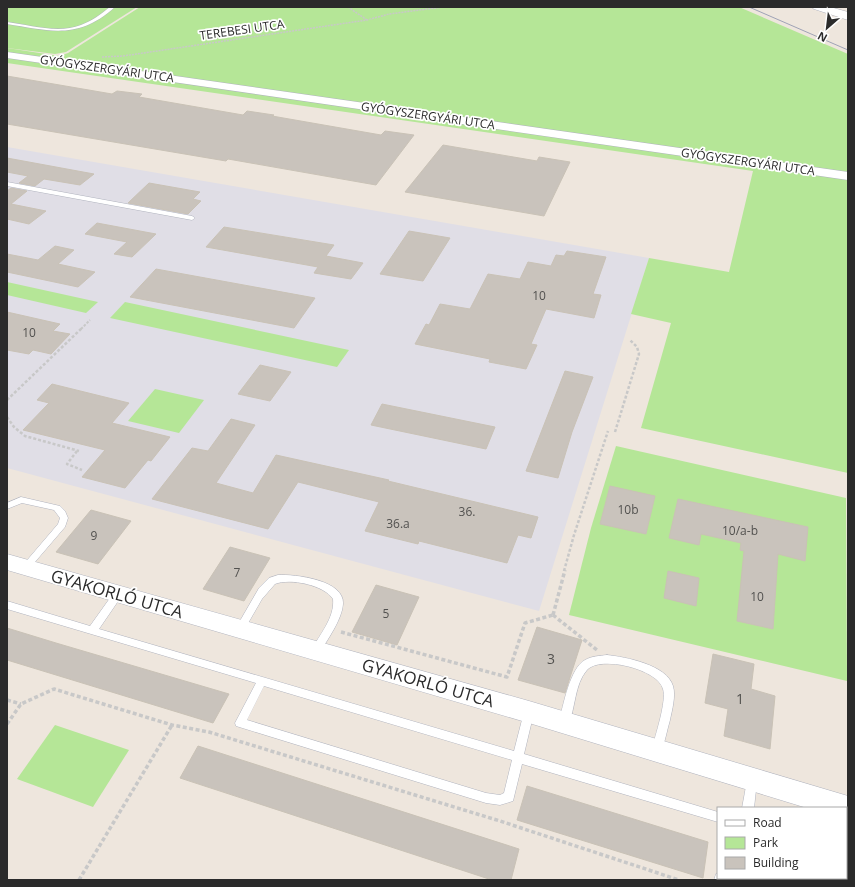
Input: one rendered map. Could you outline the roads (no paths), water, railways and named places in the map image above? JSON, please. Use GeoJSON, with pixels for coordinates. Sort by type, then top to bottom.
{"type":"FeatureCollection","features":[{"type":"Feature","properties":{"kind":"main road"},"geometry":{"type":"LineString","coordinates":[[818,7],[848,15]]}},
{"type":"Feature","properties":{"kind":"street"},"geometry":{"type":"LineString","coordinates":[[824,7],[848,15]]}},
{"type":"Feature","properties":{"kind":"street","name":"GYÓGYSZERGYÁRI UTCA"},"geometry":{"type":"LineString","coordinates":[[7,55],[848,176]]}},
{"type":"Feature","properties":{"kind":"street","name":"GYAKORLÓ UTCA"},"geometry":{"type":"LineString","coordinates":[[17,565],[564,722],[845,807]]}},
{"type":"Feature","properties":{"kind":"lane"},"geometry":{"type":"LineString","coordinates":[[7,23],[60,31],[72,30],[82,27],[113,7]]}},
{"type":"Feature","properties":{"kind":"lane"},"geometry":{"type":"LineString","coordinates":[[828,7],[848,15]]}},
{"type":"Feature","properties":{"kind":"lane"},"geometry":{"type":"LineString","coordinates":[[7,184],[192,218]]}},
{"type":"Feature","properties":{"kind":"lane"},"geometry":{"type":"LineString","coordinates":[[7,506],[21,500],[28,500],[57,508],[62,513],[64,518],[62,525],[17,565]]}},
{"type":"Feature","properties":{"kind":"lane"},"geometry":{"type":"LineString","coordinates":[[240,630],[264,589],[273,580],[284,577],[302,580],[334,591],[339,599],[338,610],[315,651]]}},
{"type":"Feature","properties":{"kind":"lane"},"geometry":{"type":"LineString","coordinates":[[92,631],[118,594]]}},
{"type":"Feature","properties":{"kind":"lane"},"geometry":{"type":"LineString","coordinates":[[7,605],[717,817]]}},
{"type":"Feature","properties":{"kind":"lane"},"geometry":{"type":"LineString","coordinates":[[564,722],[580,671],[587,663],[598,659],[609,659],[648,669],[662,677],[668,687],[668,699],[657,750]]}},
{"type":"Feature","properties":{"kind":"lane"},"geometry":{"type":"LineString","coordinates":[[262,681],[240,723],[486,798],[500,800],[509,797],[529,712]]}},
{"type":"Feature","properties":{"kind":"lane"},"geometry":{"type":"LineString","coordinates":[[748,807],[752,778]]}},
{"type":"Feature","properties":{"kind":"tram line"},"geometry":{"type":"LineString","coordinates":[[749,7],[848,50]]}}]}
